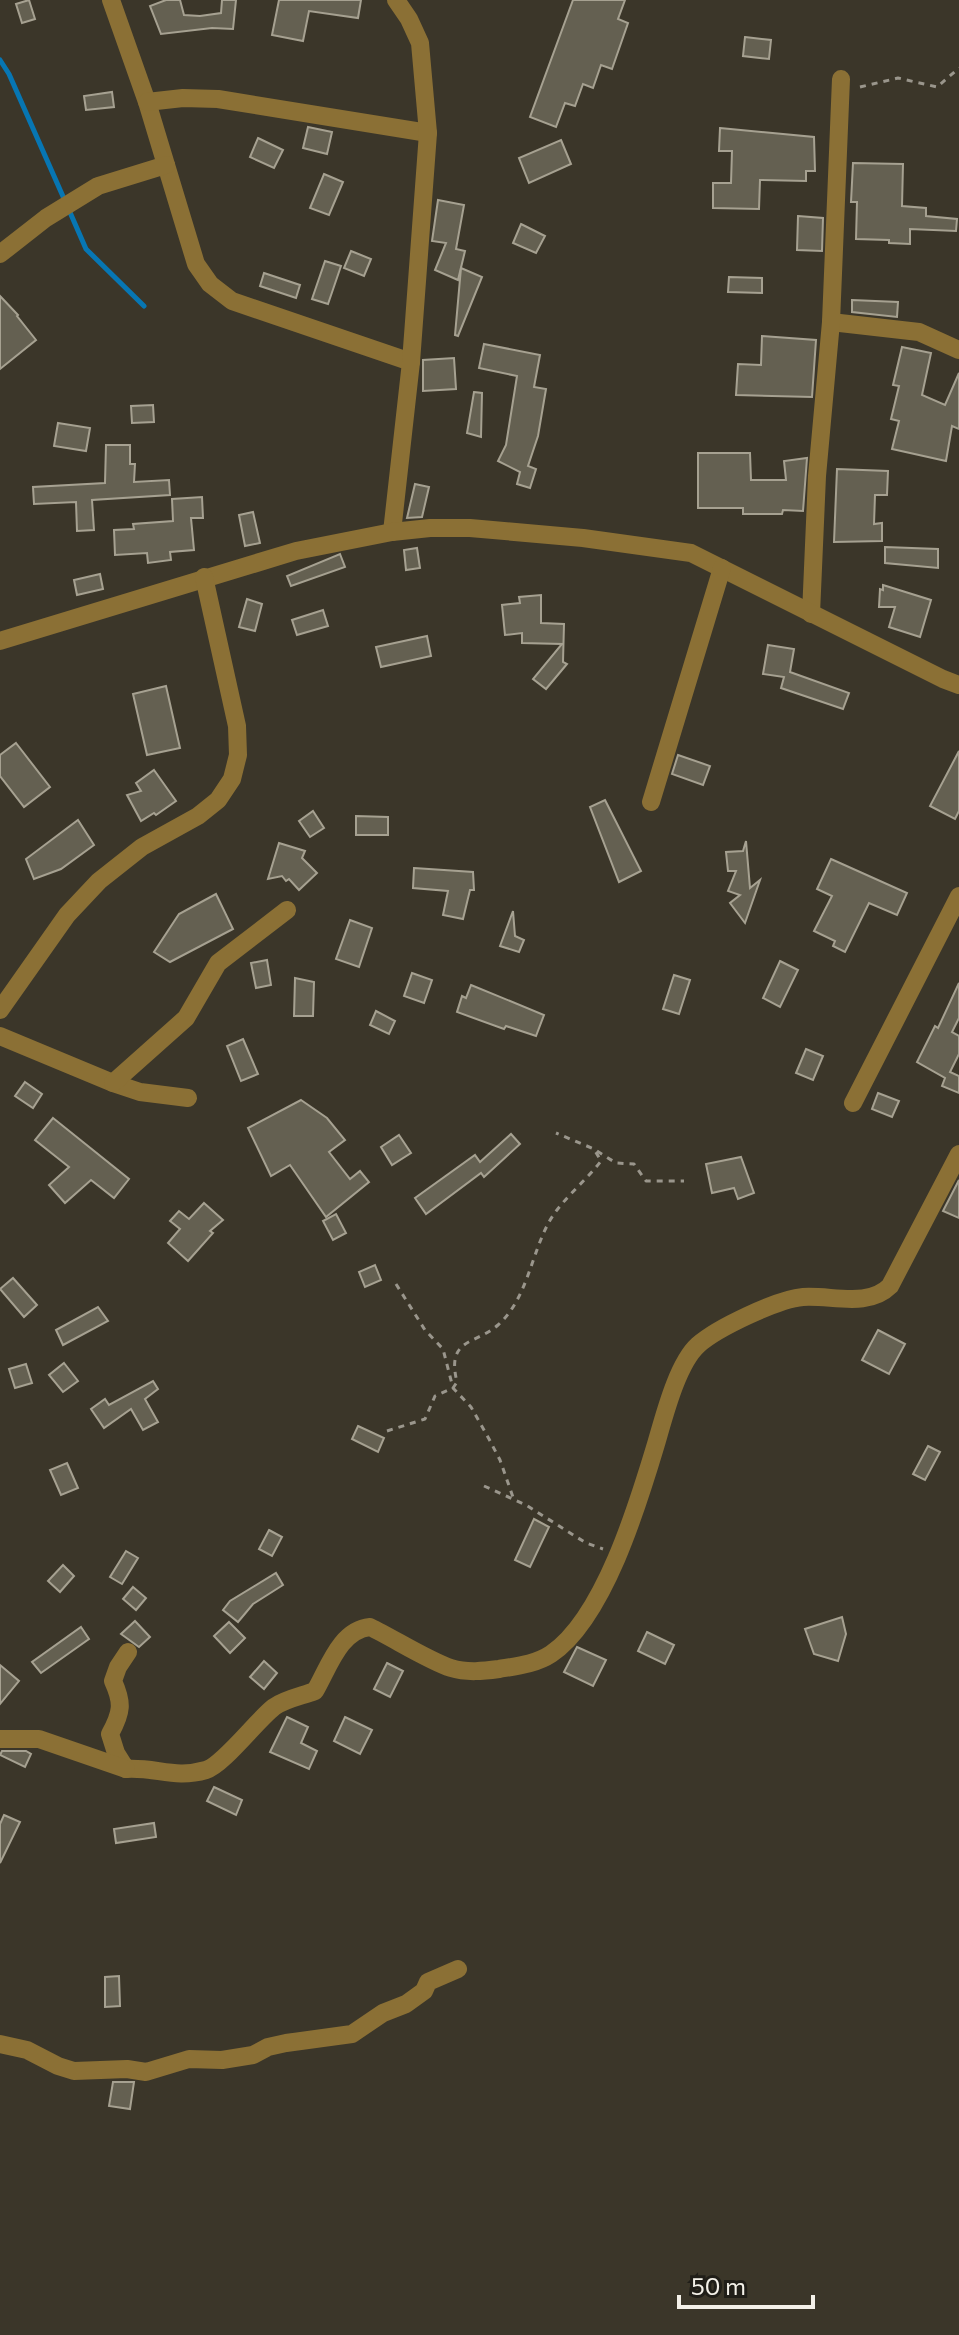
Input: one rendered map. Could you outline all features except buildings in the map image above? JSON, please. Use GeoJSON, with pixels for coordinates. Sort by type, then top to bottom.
{"type":"FeatureCollection","features":[{"type":"Feature","properties":{"kind":"street"},"geometry":{"type":"LineString","coordinates":[[111,0],[147,102],[196,264],[210,284],[232,301],[411,362]]}},
{"type":"Feature","properties":{"kind":"street"},"geometry":{"type":"LineString","coordinates":[[392,532],[411,362],[428,133],[420,43],[396,0]]}},
{"type":"Feature","properties":{"kind":"street"},"geometry":{"type":"LineString","coordinates":[[811,614],[817,476],[831,322],[840,84]]}},
{"type":"Feature","properties":{"kind":"street"},"geometry":{"type":"LineString","coordinates":[[147,102],[183,98],[218,99],[428,133]]}},
{"type":"Feature","properties":{"kind":"street"},"geometry":{"type":"LineString","coordinates":[[0,254],[46,218],[98,186],[166,165]]}},
{"type":"Feature","properties":{"kind":"street"},"geometry":{"type":"LineString","coordinates":[[831,322],[919,332],[959,350]]}},
{"type":"Feature","properties":{"kind":"street"},"geometry":{"type":"LineString","coordinates":[[0,641],[296,551],[392,532],[470,528],[583,538],[691,553],[959,685]]}},
{"type":"Feature","properties":{"kind":"street"},"geometry":{"type":"LineString","coordinates":[[651,802],[722,568]]}},
{"type":"Feature","properties":{"kind":"street"},"geometry":{"type":"LineString","coordinates":[[0,1010],[67,915],[99,881],[142,847],[198,816],[218,800],[232,779],[238,755],[237,726],[204,577]]}},
{"type":"Feature","properties":{"kind":"street"},"geometry":{"type":"LineString","coordinates":[[853,1103],[958,899]]}},
{"type":"Feature","properties":{"kind":"street"},"geometry":{"type":"LineString","coordinates":[[113,1083],[186,1018],[218,963],[287,910]]}},
{"type":"Feature","properties":{"kind":"street"},"geometry":{"type":"LineString","coordinates":[[0,1036],[140,1092],[188,1098]]}},
{"type":"Feature","properties":{"kind":"street"},"geometry":{"type":"LineString","coordinates":[[0,1739],[39,1739],[126,1769],[145,1768],[163,1774],[184,1775],[210,1769],[277,1704],[315,1691],[348,1634],[359,1628],[370,1627],[451,1668],[481,1672],[527,1665],[550,1655],[569,1639],[600,1593],[618,1555],[667,1408],[697,1345],[755,1312],[800,1297],[860,1299],[879,1296],[890,1286],[959,1154]]}},
{"type":"Feature","properties":{"kind":"street"},"geometry":{"type":"LineString","coordinates":[[126,1769],[116,1753],[110,1734],[118,1719],[121,1699],[113,1681],[128,1652]]}},
{"type":"Feature","properties":{"kind":"street"},"geometry":{"type":"LineString","coordinates":[[0,2044],[27,2050],[74,2071],[127,2069],[146,2072],[189,2059],[238,2058],[286,2043],[352,2034],[383,2013],[406,2004],[424,1991],[428,1982],[458,1969]]}},
{"type":"Feature","properties":{"kind":"path"},"geometry":{"type":"LineString","coordinates":[[840,84],[869,86],[898,78],[937,87],[959,68]]}},
{"type":"Feature","properties":{"kind":"path"},"geometry":{"type":"LineString","coordinates":[[556,1133],[594,1149],[616,1163],[634,1164],[646,1181],[684,1181]]}},
{"type":"Feature","properties":{"kind":"path"},"geometry":{"type":"LineString","coordinates":[[387,1431],[425,1419],[435,1396],[453,1388],[457,1382],[454,1358],[461,1348],[495,1328],[509,1313],[533,1267],[549,1222],[601,1161],[594,1149]]}},
{"type":"Feature","properties":{"kind":"path"},"geometry":{"type":"LineString","coordinates":[[396,1284],[425,1330],[443,1349],[453,1388],[471,1407],[483,1428],[500,1460],[514,1500]]}},
{"type":"Feature","properties":{"kind":"path"},"geometry":{"type":"LineString","coordinates":[[484,1486],[514,1500],[586,1543],[618,1555]]}},
{"type":"Feature","properties":{"kind":"waterway"},"geometry":{"type":"LineString","coordinates":[[0,60],[65,201]]}},
{"type":"Feature","properties":{"kind":"waterway"},"geometry":{"type":"LineString","coordinates":[[69,210],[86,249],[144,306]]}}]}
